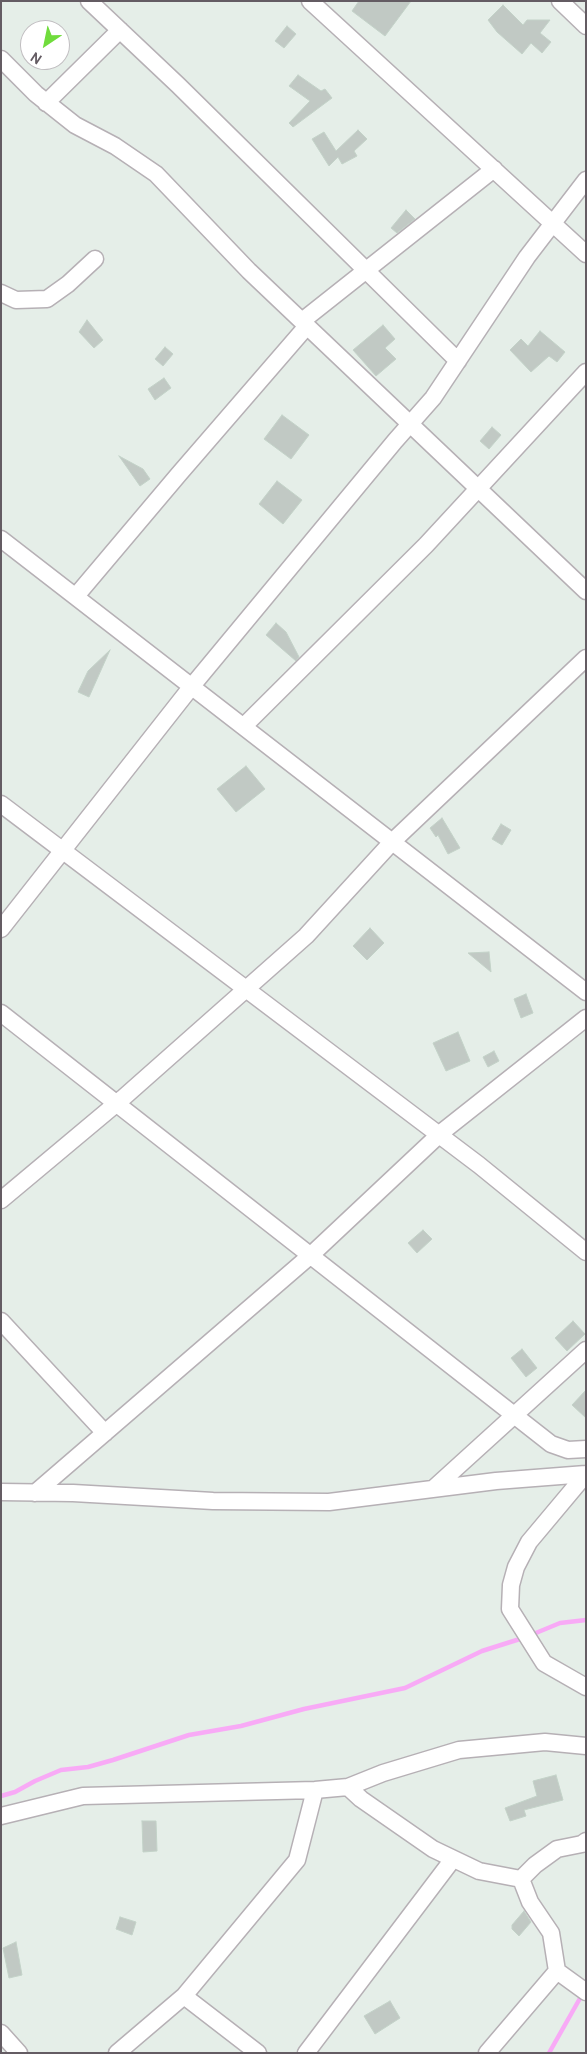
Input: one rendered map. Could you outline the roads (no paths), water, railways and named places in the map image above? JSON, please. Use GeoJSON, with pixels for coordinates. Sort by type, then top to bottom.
{"type":"FeatureCollection","features":[{"type":"Feature","properties":{"kind":"street"},"geometry":{"type":"LineString","coordinates":[[89,1],[458,361]]}},
{"type":"Feature","properties":{"kind":"street"},"geometry":{"type":"LineString","coordinates":[[310,1],[586,254]]}},
{"type":"Feature","properties":{"kind":"street"},"geometry":{"type":"LineString","coordinates":[[560,1],[586,26]]}},
{"type":"Feature","properties":{"kind":"street"},"geometry":{"type":"LineString","coordinates":[[46,103],[120,30]]}},
{"type":"Feature","properties":{"kind":"street"},"geometry":{"type":"LineString","coordinates":[[1,59],[46,103],[75,125],[115,146],[156,174],[249,271],[586,591]]}},
{"type":"Feature","properties":{"kind":"street"},"geometry":{"type":"LineString","coordinates":[[76,596],[305,323],[366,270],[494,169]]}},
{"type":"Feature","properties":{"kind":"street"},"geometry":{"type":"LineString","coordinates":[[1,929],[192,686],[433,398],[527,257],[586,180]]}},
{"type":"Feature","properties":{"kind":"street"},"geometry":{"type":"LineString","coordinates":[[1,293],[16,300],[47,300],[95,259]]}},
{"type":"Feature","properties":{"kind":"street"},"geometry":{"type":"LineString","coordinates":[[244,726],[419,552],[586,372]]}},
{"type":"Feature","properties":{"kind":"street"},"geometry":{"type":"LineString","coordinates":[[1,539],[586,992]]}},
{"type":"Feature","properties":{"kind":"street"},"geometry":{"type":"LineString","coordinates":[[1,1200],[116,1103],[306,936],[392,842],[586,658]]}},
{"type":"Feature","properties":{"kind":"street"},"geometry":{"type":"LineString","coordinates":[[1,804],[247,988],[439,1135],[586,1252]]}},
{"type":"Feature","properties":{"kind":"street"},"geometry":{"type":"LineString","coordinates":[[1,1013],[551,1444],[568,1450],[586,1449]]}},
{"type":"Feature","properties":{"kind":"street"},"geometry":{"type":"LineString","coordinates":[[35,1492],[310,1255],[439,1135],[586,1018]]}},
{"type":"Feature","properties":{"kind":"street"},"geometry":{"type":"LineString","coordinates":[[1,1321],[105,1432]]}},
{"type":"Feature","properties":{"kind":"street"},"geometry":{"type":"LineString","coordinates":[[433,1489],[586,1350]]}},
{"type":"Feature","properties":{"kind":"street"},"geometry":{"type":"LineString","coordinates":[[1,1492],[35,1492],[213,1502],[329,1502],[496,1481],[586,1474]]}},
{"type":"Feature","properties":{"kind":"street"},"geometry":{"type":"LineString","coordinates":[[586,1474],[529,1542],[516,1566],[511,1585],[510,1609],[544,1663],[586,1686]]}},
{"type":"Feature","properties":{"kind":"street"},"geometry":{"type":"LineString","coordinates":[[1,1816],[84,1796],[315,1790],[348,1787],[383,1773],[459,1750],[545,1742],[586,1746]]}},
{"type":"Feature","properties":{"kind":"street"},"geometry":{"type":"LineString","coordinates":[[348,1787],[432,1849],[479,1871],[521,1879]]}},
{"type":"Feature","properties":{"kind":"street"},"geometry":{"type":"LineString","coordinates":[[117,2053],[184,1996],[296,1860],[315,1790]]}},
{"type":"Feature","properties":{"kind":"street"},"geometry":{"type":"LineString","coordinates":[[521,1879],[535,1865],[558,1849],[582,1844],[586,1841]]}},
{"type":"Feature","properties":{"kind":"street"},"geometry":{"type":"LineString","coordinates":[[306,2053],[453,1859]]}},
{"type":"Feature","properties":{"kind":"street"},"geometry":{"type":"LineString","coordinates":[[521,1879],[530,1902],[551,1933],[557,1971],[586,1992]]}},
{"type":"Feature","properties":{"kind":"street"},"geometry":{"type":"LineString","coordinates":[[487,2053],[557,1971]]}},
{"type":"Feature","properties":{"kind":"street"},"geometry":{"type":"LineString","coordinates":[[184,1996],[258,2053]]}},
{"type":"Feature","properties":{"kind":"street"},"geometry":{"type":"LineString","coordinates":[[1,2033],[19,2053]]}},
{"type":"Feature","properties":{"kind":"waterway"},"geometry":{"type":"LineString","coordinates":[[531,1635],[560,1623],[586,1620]]}},
{"type":"Feature","properties":{"kind":"waterway"},"geometry":{"type":"LineString","coordinates":[[1,1796],[15,1792],[61,1770],[88,1767],[189,1735],[241,1726],[304,1709],[405,1688],[482,1651],[523,1638]]}},
{"type":"Feature","properties":{"kind":"waterway"},"geometry":{"type":"LineString","coordinates":[[549,2053],[583,1993]]}}]}
